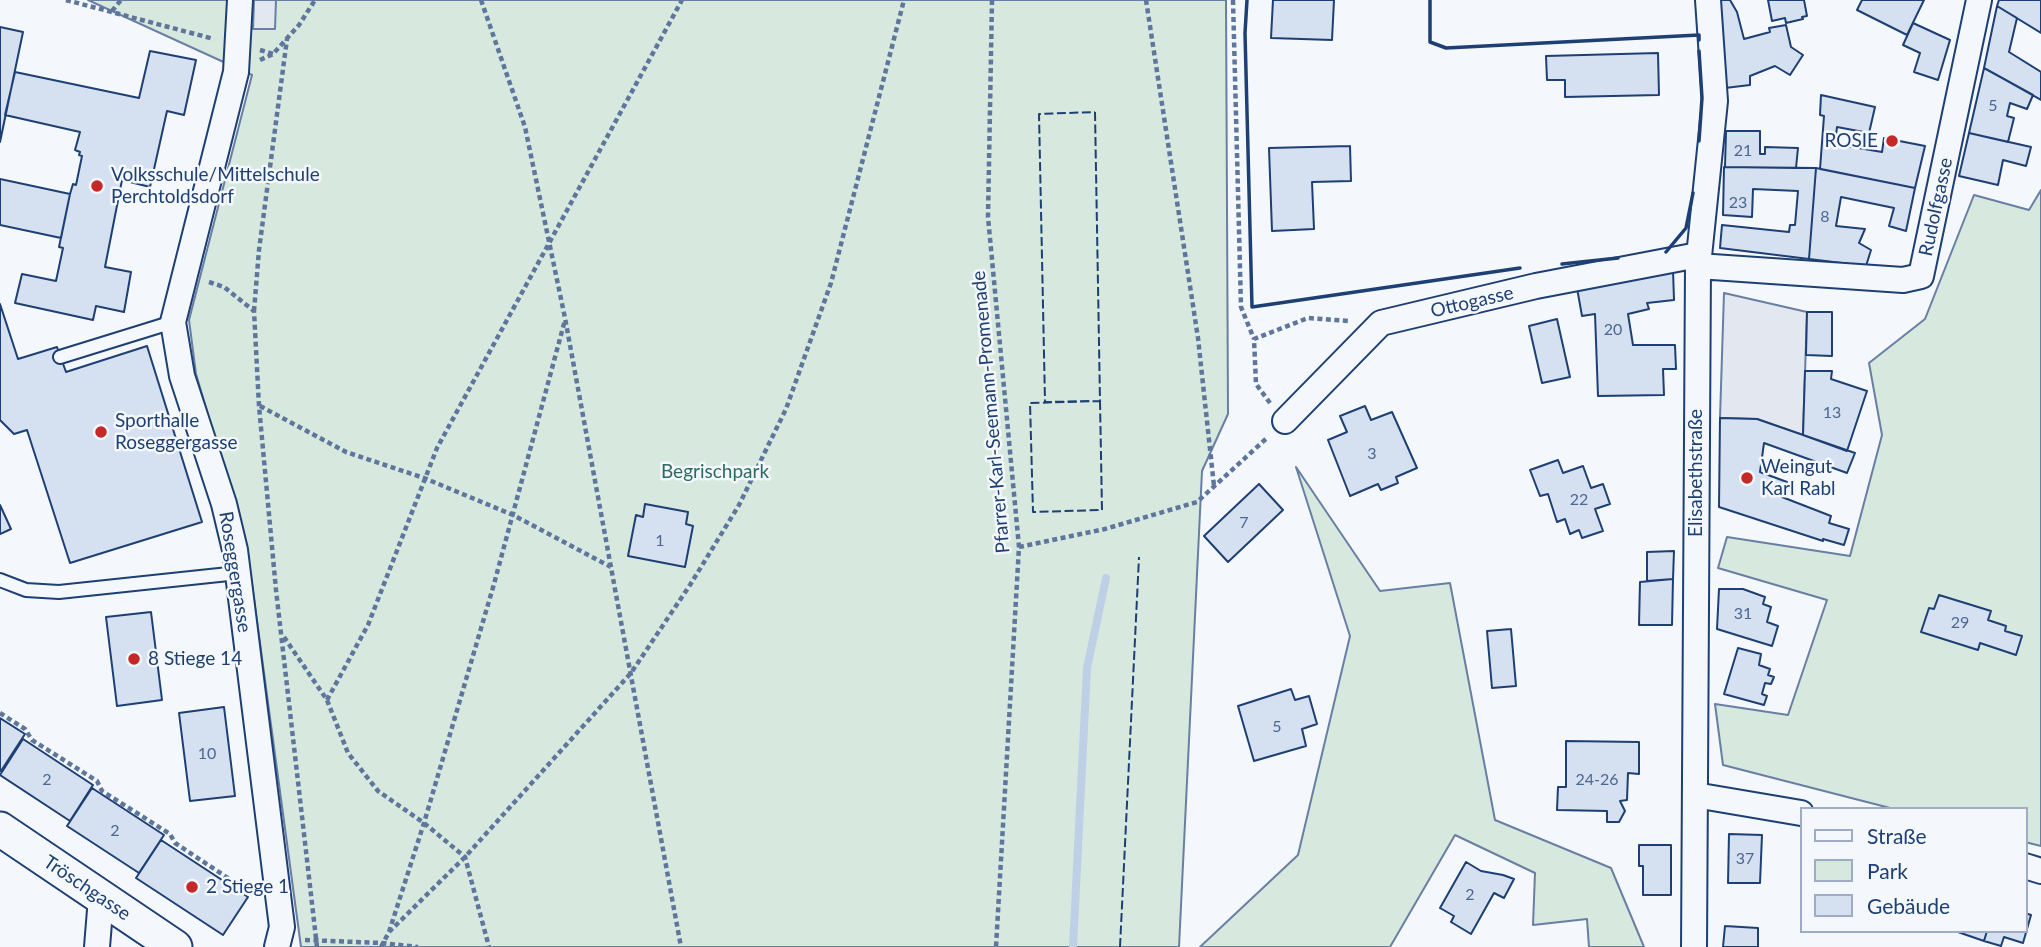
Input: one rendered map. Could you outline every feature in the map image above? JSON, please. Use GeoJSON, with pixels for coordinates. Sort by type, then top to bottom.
{"type":"FeatureCollection","features":[{"type":"Feature","properties":{"kind":"street","name":"Roseggergasse"},"geometry":{"type":"LineString","coordinates":[[240,0],[237,57],[173,322],[182,376],[224,504],[238,573],[282,927],[277,947]]}},
{"type":"Feature","properties":{"kind":"street","name":"Elisabethstraße"},"geometry":{"type":"LineString","coordinates":[[1694,947],[1698,260],[1716,101],[1708,0]]}},
{"type":"Feature","properties":{"kind":"street","name":"Rudolfgasse"},"geometry":{"type":"LineString","coordinates":[[1698,260],[1903,280],[1921,276],[1979,0]]}},
{"type":"Feature","properties":{"kind":"street","name":"Ottogasse"},"geometry":{"type":"LineString","coordinates":[[1381,323],[1536,286],[1698,260]]}},
{"type":"Feature","properties":{"kind":"street"},"geometry":{"type":"LineString","coordinates":[[1285,421],[1381,323]]}},
{"type":"Feature","properties":{"kind":"street"},"geometry":{"type":"LineString","coordinates":[[1695,795],[1800,813]]}},
{"type":"Feature","properties":{"kind":"street","name":"Tröschgasse"},"geometry":{"type":"LineString","coordinates":[[0,829],[175,947]]}},
{"type":"Feature","properties":{"kind":"street"},"geometry":{"type":"LineString","coordinates":[[97,947],[101,898]]}},
{"type":"Feature","properties":{"kind":"lane"},"geometry":{"type":"LineString","coordinates":[[60,357],[173,322]]}},
{"type":"Feature","properties":{"kind":"lane"},"geometry":{"type":"LineString","coordinates":[[0,580],[26,590],[59,592],[238,573]]}},
{"type":"Feature","properties":{"kind":"path"},"geometry":{"type":"LineString","coordinates":[[66,0],[112,11],[237,57],[273,54],[299,25],[315,0]]}},
{"type":"Feature","properties":{"kind":"path"},"geometry":{"type":"LineString","coordinates":[[112,11],[121,0]]}},
{"type":"Feature","properties":{"kind":"path"},"geometry":{"type":"LineString","coordinates":[[481,0],[526,127],[565,318],[681,947]]}},
{"type":"Feature","properties":{"kind":"path"},"geometry":{"type":"LineString","coordinates":[[327,700],[368,625],[437,448],[682,0]]}},
{"type":"Feature","properties":{"kind":"path"},"geometry":{"type":"LineString","coordinates":[[389,932],[465,857],[631,673],[739,505],[786,409],[831,283],[904,0]]}},
{"type":"Feature","properties":{"kind":"path","name":"Pfarrer-Karl-Seemann-Promenade"},"geometry":{"type":"LineString","coordinates":[[992,0],[988,217],[1019,547],[996,947]]}},
{"type":"Feature","properties":{"kind":"path"},"geometry":{"type":"LineString","coordinates":[[1146,0],[1198,338],[1214,486]]}},
{"type":"Feature","properties":{"kind":"path"},"geometry":{"type":"LineString","coordinates":[[1019,547],[1105,528],[1196,502],[1285,421],[1255,384],[1254,339],[1241,307],[1233,0]]}},
{"type":"Feature","properties":{"kind":"path"},"geometry":{"type":"LineString","coordinates":[[287,39],[259,250],[254,311],[259,406],[276,590],[317,947]]}},
{"type":"Feature","properties":{"kind":"path"},"geometry":{"type":"LineString","coordinates":[[237,57],[273,54]]}},
{"type":"Feature","properties":{"kind":"path"},"geometry":{"type":"LineString","coordinates":[[208,282],[223,287],[254,311]]}},
{"type":"Feature","properties":{"kind":"path"},"geometry":{"type":"LineString","coordinates":[[382,945],[389,932],[424,823],[513,515],[565,318]]}},
{"type":"Feature","properties":{"kind":"path"},"geometry":{"type":"LineString","coordinates":[[1254,339],[1308,318],[1381,323]]}},
{"type":"Feature","properties":{"kind":"path"},"geometry":{"type":"LineString","coordinates":[[259,406],[346,452],[424,478],[513,515],[612,568]]}},
{"type":"Feature","properties":{"kind":"path"},"geometry":{"type":"LineString","coordinates":[[283,636],[327,700],[348,753],[377,791],[424,823],[465,857],[489,947]]}},
{"type":"Feature","properties":{"kind":"path"},"geometry":{"type":"LineString","coordinates":[[0,713],[25,730],[32,740],[97,781],[102,791],[170,834],[175,843],[279,911]]}},
{"type":"Feature","properties":{"kind":"path"},"geometry":{"type":"LineString","coordinates":[[307,940],[418,947]]}},
{"type":"Feature","properties":{"kind":"green space","name":"Begrischpark"},"geometry":{"type":"Polygon","coordinates":[[[88,0],[1226,0],[1228,414],[1202,471],[1179,947],[301,947],[247,547],[196,374],[189,320],[252,75],[88,0]]]}},
{"type":"Feature","properties":{"kind":"green space"},"geometry":{"type":"Polygon","coordinates":[[[2041,190],[2041,846],[2027,842],[2027,807],[1886,807],[1723,765],[1715,704],[1788,715],[1827,600],[1718,568],[1727,537],[1850,556],[1882,435],[1869,363],[1925,319],[1974,195],[2029,210],[2041,190]]]}},
{"type":"Feature","properties":{"kind":"green space"},"geometry":{"type":"Polygon","coordinates":[[[1296,467],[1380,591],[1450,583],[1495,820],[1611,868],[1644,947],[1589,947],[1587,919],[1533,925],[1535,873],[1455,835],[1390,947],[1200,947],[1298,855],[1350,636],[1296,467]]]}},
{"type":"Feature","properties":{"kind":"shaded area"},"geometry":{"type":"Polygon","coordinates":[[[254,0],[276,0],[275,29],[253,29],[254,0]]]}},
{"type":"Feature","properties":{"kind":"shaded area"},"geometry":{"type":"Polygon","coordinates":[[[1724,293],[1807,312],[1803,435],[1757,419],[1720,418],[1724,293]]]}},
{"type":"Feature","properties":{"kind":"building"},"geometry":{"type":"Polygon","coordinates":[[[1273,0],[1334,0],[1332,40],[1271,38],[1273,0]]]}},
{"type":"Feature","properties":{"kind":"building"},"geometry":{"type":"Polygon","coordinates":[[[1714,0],[1730,0],[1737,12],[1744,39],[1770,32],[1769,28],[1786,25],[1791,47],[1803,55],[1790,75],[1775,66],[1750,76],[1750,85],[1725,88],[1714,0]]]}},
{"type":"Feature","properties":{"kind":"building"},"geometry":{"type":"Polygon","coordinates":[[[1768,0],[1804,0],[1807,16],[1786,23],[1785,18],[1772,21],[1768,0]]]}},
{"type":"Feature","properties":{"kind":"building"},"geometry":{"type":"Polygon","coordinates":[[[1862,0],[1924,0],[1907,35],[1857,10],[1862,0]]]}},
{"type":"Feature","properties":{"kind":"building"},"geometry":{"type":"Polygon","coordinates":[[[1999,0],[2041,0],[2041,33],[1997,6],[1999,0]]]}},
{"type":"Feature","properties":{"kind":"building"},"geometry":{"type":"Polygon","coordinates":[[[1997,6],[2017,18],[2009,52],[2041,72],[2041,100],[1984,68],[1997,6]]]}},
{"type":"Feature","properties":{"kind":"building"},"geometry":{"type":"Polygon","coordinates":[[[1913,23],[1950,40],[1938,80],[1914,72],[1920,53],[1903,45],[1913,23]]]}},
{"type":"Feature","properties":{"kind":"building"},"geometry":{"type":"Polygon","coordinates":[[[0,27],[23,32],[0,142],[0,27]]]}},
{"type":"Feature","properties":{"kind":"building","name":"Volksschule/Mittelschule Perchtoldsdorf"},"geometry":{"type":"Polygon","coordinates":[[[150,51],[196,60],[184,115],[167,111],[150,187],[122,180],[105,267],[131,272],[124,312],[96,306],[93,320],[15,303],[22,274],[56,281],[63,248],[59,247],[70,194],[73,184],[76,185],[82,156],[75,150],[80,132],[5,115],[15,72],[139,98],[150,51]]]}},
{"type":"Feature","properties":{"kind":"building"},"geometry":{"type":"Polygon","coordinates":[[[1658,53],[1659,95],[1565,97],[1565,80],[1547,80],[1546,56],[1658,53]]]}},
{"type":"Feature","properties":{"kind":"building"},"geometry":{"type":"Polygon","coordinates":[[[1984,68],[2033,95],[2027,109],[2010,103],[2007,116],[2014,118],[2008,142],[1969,133],[1984,68]]]}},
{"type":"Feature","properties":{"kind":"building","name":"ROSIE"},"geometry":{"type":"Polygon","coordinates":[[[1821,95],[1875,107],[1869,133],[1837,127],[1835,144],[1882,152],[1884,138],[1925,146],[1915,188],[1820,169],[1824,116],[1820,115],[1821,95]]]}},
{"type":"Feature","properties":{"kind":"building"},"geometry":{"type":"Polygon","coordinates":[[[1726,131],[1760,131],[1760,154],[1765,154],[1765,147],[1798,148],[1796,168],[1725,167],[1726,131]]]}},
{"type":"Feature","properties":{"kind":"building"},"geometry":{"type":"Polygon","coordinates":[[[1969,133],[2031,147],[2026,166],[2003,160],[1998,185],[1959,176],[1969,133]]]}},
{"type":"Feature","properties":{"kind":"building"},"geometry":{"type":"Polygon","coordinates":[[[1350,146],[1351,181],[1312,182],[1314,229],[1272,231],[1269,148],[1350,146]]]}},
{"type":"Feature","properties":{"kind":"building"},"geometry":{"type":"Polygon","coordinates":[[[1724,167],[1816,168],[1809,259],[1720,248],[1722,225],[1789,232],[1790,225],[1795,225],[1798,191],[1753,189],[1752,217],[1723,215],[1724,167]]]}},
{"type":"Feature","properties":{"kind":"building"},"geometry":{"type":"Polygon","coordinates":[[[1816,168],[1915,188],[1906,231],[1889,226],[1894,208],[1841,197],[1836,226],[1865,229],[1859,243],[1871,250],[1866,266],[1809,259],[1816,168]]]}},
{"type":"Feature","properties":{"kind":"building"},"geometry":{"type":"Polygon","coordinates":[[[0,179],[70,194],[61,238],[0,225],[0,179]]]}},
{"type":"Feature","properties":{"kind":"building"},"geometry":{"type":"Polygon","coordinates":[[[1673,270],[1674,300],[1647,303],[1649,309],[1628,314],[1633,345],[1675,345],[1676,369],[1663,369],[1664,395],[1598,396],[1595,314],[1582,316],[1577,288],[1673,270]]]}},
{"type":"Feature","properties":{"kind":"building","name":"Sporthalle Roseggergasse"},"geometry":{"type":"Polygon","coordinates":[[[0,304],[18,359],[57,347],[66,372],[147,346],[202,522],[70,563],[27,430],[14,434],[0,420],[0,304]]]}},
{"type":"Feature","properties":{"kind":"building"},"geometry":{"type":"Polygon","coordinates":[[[1807,312],[1832,312],[1832,356],[1806,355],[1807,312]]]}},
{"type":"Feature","properties":{"kind":"building"},"geometry":{"type":"Polygon","coordinates":[[[1557,319],[1570,377],[1542,383],[1529,326],[1557,319]]]}},
{"type":"Feature","properties":{"kind":"building"},"geometry":{"type":"Polygon","coordinates":[[[1805,371],[1832,371],[1831,379],[1867,391],[1847,451],[1803,435],[1805,371]]]}},
{"type":"Feature","properties":{"kind":"building"},"geometry":{"type":"Polygon","coordinates":[[[1365,406],[1371,420],[1392,412],[1417,468],[1396,477],[1398,483],[1381,490],[1378,484],[1350,496],[1328,440],[1347,432],[1340,416],[1365,406]]]}},
{"type":"Feature","properties":{"kind":"building","name":"Weingut Karl Rabl"},"geometry":{"type":"Polygon","coordinates":[[[1720,418],[1757,419],[1855,453],[1847,473],[1764,443],[1760,472],[1787,482],[1782,497],[1831,516],[1829,523],[1849,529],[1844,545],[1823,541],[1719,507],[1720,418]]]}},
{"type":"Feature","properties":{"kind":"building"},"geometry":{"type":"Polygon","coordinates":[[[1558,460],[1563,473],[1583,466],[1591,488],[1603,484],[1610,504],[1595,509],[1603,531],[1582,538],[1579,530],[1570,534],[1565,519],[1557,522],[1548,494],[1540,496],[1530,470],[1558,460]]]}},
{"type":"Feature","properties":{"kind":"building"},"geometry":{"type":"Polygon","coordinates":[[[1259,484],[1283,510],[1228,562],[1204,536],[1259,484]]]}},
{"type":"Feature","properties":{"kind":"building"},"geometry":{"type":"Polygon","coordinates":[[[645,504],[688,512],[686,524],[693,526],[685,567],[628,556],[636,515],[643,517],[645,504]]]}},
{"type":"Feature","properties":{"kind":"building"},"geometry":{"type":"Polygon","coordinates":[[[0,505],[11,529],[0,534],[0,505]]]}},
{"type":"Feature","properties":{"kind":"building"},"geometry":{"type":"Polygon","coordinates":[[[1674,551],[1673,579],[1647,581],[1647,552],[1674,551]]]}},
{"type":"Feature","properties":{"kind":"building"},"geometry":{"type":"Polygon","coordinates":[[[1673,579],[1672,625],[1639,625],[1640,582],[1673,579]]]}},
{"type":"Feature","properties":{"kind":"building"},"geometry":{"type":"Polygon","coordinates":[[[1719,589],[1743,589],[1765,597],[1763,604],[1771,607],[1767,622],[1778,626],[1772,646],[1717,629],[1719,589]]]}},
{"type":"Feature","properties":{"kind":"building"},"geometry":{"type":"Polygon","coordinates":[[[1939,595],[1991,611],[1988,620],[2006,626],[2005,631],[2022,636],[2016,655],[1980,643],[1978,650],[1921,632],[1929,608],[1934,609],[1939,595]]]}},
{"type":"Feature","properties":{"kind":"building","name":"8 Stiege 14"},"geometry":{"type":"Polygon","coordinates":[[[151,612],[162,700],[117,706],[106,617],[151,612]]]}},
{"type":"Feature","properties":{"kind":"building"},"geometry":{"type":"Polygon","coordinates":[[[1511,629],[1516,686],[1492,688],[1487,631],[1511,629]]]}},
{"type":"Feature","properties":{"kind":"building"},"geometry":{"type":"Polygon","coordinates":[[[1738,648],[1761,654],[1759,665],[1770,669],[1768,675],[1774,677],[1771,684],[1765,683],[1762,694],[1767,696],[1764,705],[1724,694],[1738,648]]]}},
{"type":"Feature","properties":{"kind":"building"},"geometry":{"type":"Polygon","coordinates":[[[1291,689],[1295,700],[1309,696],[1317,724],[1302,729],[1306,746],[1254,761],[1238,706],[1291,689]]]}},
{"type":"Feature","properties":{"kind":"building"},"geometry":{"type":"Polygon","coordinates":[[[224,707],[235,796],[190,801],[179,713],[224,707]]]}},
{"type":"Feature","properties":{"kind":"building"},"geometry":{"type":"Polygon","coordinates":[[[0,718],[25,734],[1,771],[0,771],[0,718]]]}},
{"type":"Feature","properties":{"kind":"building"},"geometry":{"type":"Polygon","coordinates":[[[23,739],[93,785],[70,821],[0,775],[23,739]]]}},
{"type":"Feature","properties":{"kind":"building"},"geometry":{"type":"Polygon","coordinates":[[[1566,741],[1639,742],[1639,774],[1628,773],[1627,800],[1620,801],[1625,811],[1619,822],[1607,822],[1607,811],[1557,810],[1558,787],[1566,787],[1566,741]]]}},
{"type":"Feature","properties":{"kind":"building"},"geometry":{"type":"Polygon","coordinates":[[[92,788],[164,835],[139,873],[67,826],[92,788]]]}},
{"type":"Feature","properties":{"kind":"building"},"geometry":{"type":"Polygon","coordinates":[[[1729,834],[1762,835],[1760,883],[1728,883],[1729,834]]]}},
{"type":"Feature","properties":{"kind":"building","name":"2 Stiege 1"},"geometry":{"type":"Polygon","coordinates":[[[161,840],[248,897],[223,935],[136,878],[161,840]]]}},
{"type":"Feature","properties":{"kind":"building"},"geometry":{"type":"Polygon","coordinates":[[[1639,845],[1671,845],[1671,895],[1643,895],[1643,866],[1639,866],[1639,845]]]}},
{"type":"Feature","properties":{"kind":"building"},"geometry":{"type":"Polygon","coordinates":[[[1466,862],[1481,871],[1514,879],[1504,898],[1494,893],[1471,934],[1451,922],[1454,916],[1440,908],[1466,862]]]}},
{"type":"Feature","properties":{"kind":"building"},"geometry":{"type":"Polygon","coordinates":[[[2027,914],[2031,915],[2027,929],[2027,914]]]}},
{"type":"Feature","properties":{"kind":"building"},"geometry":{"type":"Polygon","coordinates":[[[1725,926],[1758,928],[1758,947],[1723,947],[1725,926]]]}},
{"type":"Feature","properties":{"kind":"building"},"geometry":{"type":"Polygon","coordinates":[[[1961,933],[1986,933],[1984,941],[1961,933]]]}},
{"type":"Feature","properties":{"kind":"building"},"geometry":{"type":"Polygon","coordinates":[[[1986,933],[2026,933],[2023,943],[2004,937],[2001,946],[1984,941],[1986,933]]]}},
{"type":"Feature","properties":{"kind":"waterway"},"geometry":{"type":"LineString","coordinates":[[1073,947],[1087,668],[1106,578]]}},
{"type":"Feature","properties":{"kind":"fence"},"geometry":{"type":"LineString","coordinates":[[1095,112],[1100,401],[1045,402],[1039,114],[1095,112]]}},
{"type":"Feature","properties":{"kind":"fence"},"geometry":{"type":"LineString","coordinates":[[1100,401],[1102,510],[1033,512],[1030,403],[1100,401]]}},
{"type":"Feature","properties":{"kind":"fence"},"geometry":{"type":"LineString","coordinates":[[1120,947],[1139,557]]}},
{"type":"Feature","properties":{"kind":"wall"},"geometry":{"type":"LineString","coordinates":[[1247,0],[1245,33],[1252,307],[1520,268]]}},
{"type":"Feature","properties":{"kind":"wall"},"geometry":{"type":"LineString","coordinates":[[1430,0],[1430,42],[1446,48],[1699,35],[1699,40]]}},
{"type":"Feature","properties":{"kind":"wall"},"geometry":{"type":"LineString","coordinates":[[1699,51],[1702,98],[1699,141]]}},
{"type":"Feature","properties":{"kind":"wall"},"geometry":{"type":"LineString","coordinates":[[1666,252],[1686,228],[1693,193]]}},
{"type":"Feature","properties":{"kind":"wall"},"geometry":{"type":"LineString","coordinates":[[1562,264],[1618,258]]}},
{"type":"Feature","properties":{"kind":"place","name":"ROSIE"},"geometry":{"type":"Point","coordinates":[1892,141]}},
{"type":"Feature","properties":{"kind":"place","name":"Volksschule/Mittelschule Perchtoldsdorf"},"geometry":{"type":"Point","coordinates":[97,186]}},
{"type":"Feature","properties":{"kind":"place","name":"Sporthalle Roseggergasse"},"geometry":{"type":"Point","coordinates":[101,432]}},
{"type":"Feature","properties":{"kind":"place","name":"Weingut Karl Rabl"},"geometry":{"type":"Point","coordinates":[1747,478]}},
{"type":"Feature","properties":{"kind":"place","name":"8 Stiege 14"},"geometry":{"type":"Point","coordinates":[134,659]}},
{"type":"Feature","properties":{"kind":"place","name":"2 Stiege 1"},"geometry":{"type":"Point","coordinates":[192,887]}}]}
